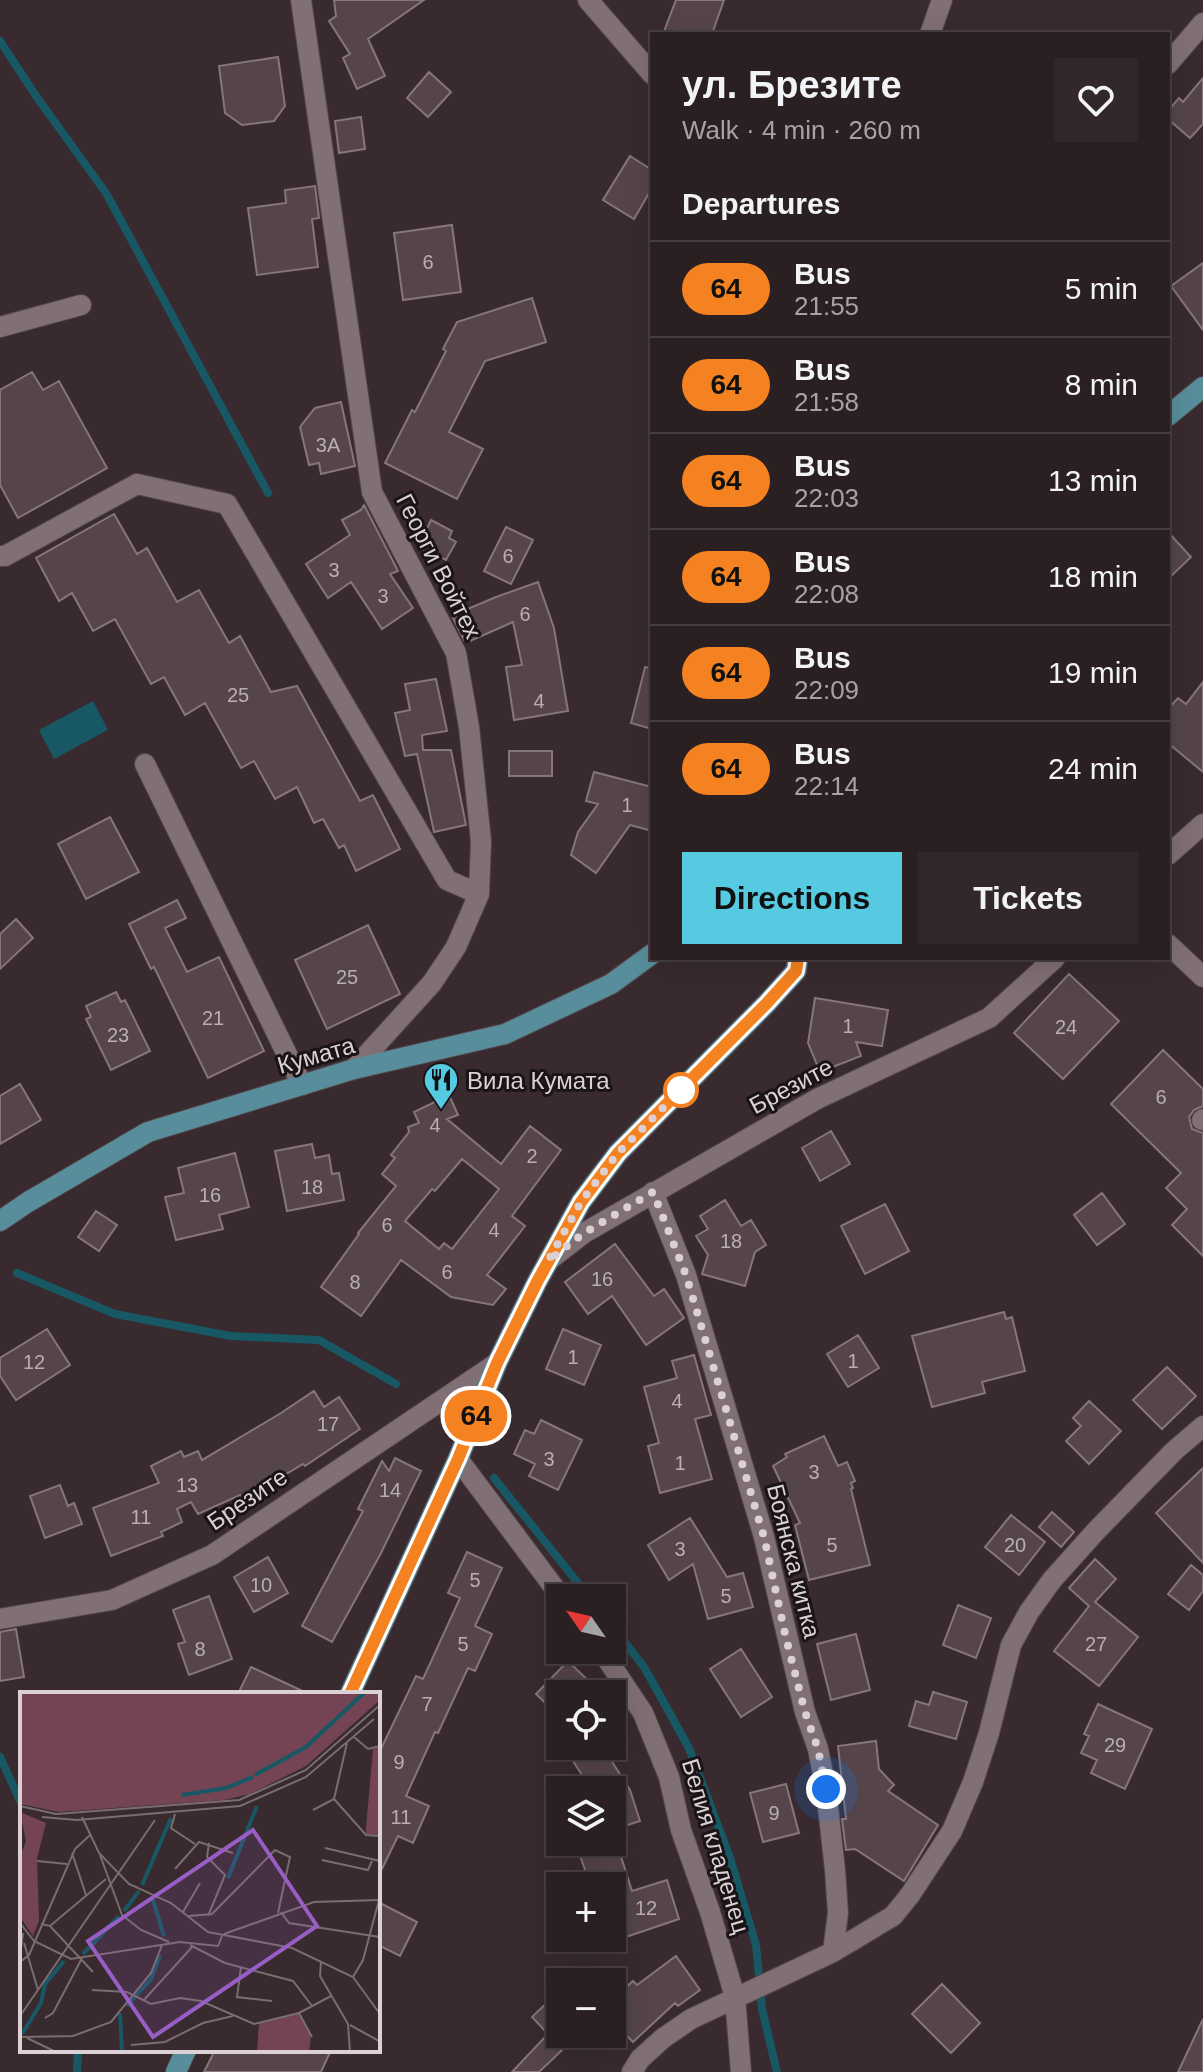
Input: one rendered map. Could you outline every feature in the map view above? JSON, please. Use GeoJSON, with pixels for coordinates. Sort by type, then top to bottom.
{"type":"FeatureCollection","features":[{"type":"Feature","properties":{"kind":"main road"},"geometry":{"type":"LineString","coordinates":[[1170,414],[1203,387]]}},
{"type":"Feature","properties":{"kind":"main road","name":"Кумата"},"geometry":{"type":"LineString","coordinates":[[0,1221],[148,1132],[354,1069],[505,1034],[611,984],[650,955]]}},
{"type":"Feature","properties":{"kind":"main road"},"geometry":{"type":"LineString","coordinates":[[351,1692],[458,1459],[497,1363],[581,1202],[618,1153],[796,971],[798,960]]}},
{"type":"Feature","properties":{"kind":"main road"},"geometry":{"type":"LineString","coordinates":[[176,2072],[185,2052]]}},
{"type":"Feature","properties":{"kind":"street","name":"Георги Войтех"},"geometry":{"type":"LineString","coordinates":[[301,0],[372,492],[456,653],[469,727],[481,841],[479,894],[456,947],[432,983],[354,1069]]}},
{"type":"Feature","properties":{"kind":"street"},"geometry":{"type":"LineString","coordinates":[[588,0],[650,72]]}},
{"type":"Feature","properties":{"kind":"street"},"geometry":{"type":"LineString","coordinates":[[931,32],[942,0]]}},
{"type":"Feature","properties":{"kind":"street"},"geometry":{"type":"LineString","coordinates":[[1170,62],[1203,23]]}},
{"type":"Feature","properties":{"kind":"street"},"geometry":{"type":"LineString","coordinates":[[0,327],[81,305]]}},
{"type":"Feature","properties":{"kind":"street"},"geometry":{"type":"LineString","coordinates":[[0,556],[137,484],[227,504],[447,880],[479,894]]}},
{"type":"Feature","properties":{"kind":"street"},"geometry":{"type":"LineString","coordinates":[[145,764],[302,1085]]}},
{"type":"Feature","properties":{"kind":"street"},"geometry":{"type":"LineString","coordinates":[[1170,853],[1203,824]]}},
{"type":"Feature","properties":{"kind":"street"},"geometry":{"type":"LineString","coordinates":[[1170,946],[1203,977]]}},
{"type":"Feature","properties":{"kind":"street","name":"Брезите"},"geometry":{"type":"LineString","coordinates":[[548,1261],[584,1233],[817,1099],[989,1018],[1053,960]]}},
{"type":"Feature","properties":{"kind":"street","name":"Боянска китка"},"geometry":{"type":"LineString","coordinates":[[653,1192],[686,1275],[764,1537],[805,1712],[818,1749],[835,1870],[838,1913],[833,1952]]}},
{"type":"Feature","properties":{"kind":"street","name":"Брезите"},"geometry":{"type":"LineString","coordinates":[[0,1619],[112,1600],[212,1555],[497,1363]]}},
{"type":"Feature","properties":{"kind":"street"},"geometry":{"type":"LineString","coordinates":[[632,2072],[640,2059],[662,2039],[691,2019],[833,1952],[893,1916],[952,1831],[989,1733],[1011,1645],[1029,1612],[1052,1580],[1096,1531],[1174,1451],[1203,1426]]}},
{"type":"Feature","properties":{"kind":"street"},"geometry":{"type":"LineString","coordinates":[[458,1459],[552,1584]]}},
{"type":"Feature","properties":{"kind":"street","name":"Белия кладенец"},"geometry":{"type":"LineString","coordinates":[[610,1664],[643,1713],[669,1777],[681,1830],[735,1997],[741,2072]]}},
{"type":"Feature","properties":{"kind":"water"},"geometry":{"type":"Polygon","coordinates":[[[93,701],[108,730],[54,759],[39,730],[93,701]]]}},
{"type":"Feature","properties":{"kind":"building"},"geometry":{"type":"Polygon","coordinates":[[[334,0],[424,0],[368,39],[385,76],[357,89],[343,58],[350,54],[329,21],[336,16],[334,0]]]}},
{"type":"Feature","properties":{"kind":"building"},"geometry":{"type":"Polygon","coordinates":[[[676,0],[724,0],[713,32],[664,32],[676,0]]]}},
{"type":"Feature","properties":{"kind":"building"},"geometry":{"type":"Polygon","coordinates":[[[278,57],[285,106],[274,121],[242,125],[225,113],[219,66],[278,57]]]}},
{"type":"Feature","properties":{"kind":"building"},"geometry":{"type":"Polygon","coordinates":[[[429,72],[451,92],[428,117],[407,98],[429,72]]]}},
{"type":"Feature","properties":{"kind":"building"},"geometry":{"type":"Polygon","coordinates":[[[1203,78],[1203,124],[1190,138],[1170,121],[1170,109],[1179,98],[1183,102],[1203,78]]]}},
{"type":"Feature","properties":{"kind":"building"},"geometry":{"type":"Polygon","coordinates":[[[361,117],[365,149],[339,153],[335,121],[361,117]]]}},
{"type":"Feature","properties":{"kind":"building"},"geometry":{"type":"Polygon","coordinates":[[[630,156],[650,169],[650,191],[634,219],[603,200],[630,156]]]}},
{"type":"Feature","properties":{"kind":"building"},"geometry":{"type":"Polygon","coordinates":[[[315,186],[319,218],[312,219],[318,267],[257,275],[248,208],[286,203],[285,190],[315,186]]]}},
{"type":"Feature","properties":{"kind":"building"},"geometry":{"type":"Polygon","coordinates":[[[452,225],[461,292],[403,300],[394,233],[452,225]]]}},
{"type":"Feature","properties":{"kind":"building"},"geometry":{"type":"Polygon","coordinates":[[[1203,263],[1203,330],[1171,286],[1203,263]]]}},
{"type":"Feature","properties":{"kind":"building"},"geometry":{"type":"Polygon","coordinates":[[[532,298],[546,342],[485,361],[449,432],[483,449],[457,499],[385,463],[412,410],[415,412],[457,322],[532,298]]]}},
{"type":"Feature","properties":{"kind":"building"},"geometry":{"type":"Polygon","coordinates":[[[32,372],[43,390],[59,381],[107,468],[18,518],[0,485],[0,390],[32,372]]]}},
{"type":"Feature","properties":{"kind":"building"},"geometry":{"type":"Polygon","coordinates":[[[341,402],[355,466],[321,474],[319,463],[309,465],[300,427],[315,408],[341,402]]]}},
{"type":"Feature","properties":{"kind":"building"},"geometry":{"type":"Polygon","coordinates":[[[364,505],[398,571],[390,574],[413,608],[382,629],[351,582],[328,598],[306,564],[350,535],[342,520],[361,510],[364,505]]]}},
{"type":"Feature","properties":{"kind":"building"},"geometry":{"type":"Polygon","coordinates":[[[114,514],[137,554],[147,548],[177,602],[199,590],[229,643],[240,636],[271,692],[297,686],[360,801],[373,795],[400,849],[356,871],[344,845],[339,848],[323,819],[314,823],[297,787],[275,799],[254,761],[241,768],[205,703],[185,715],[164,677],[151,684],[115,619],[93,631],[72,593],[59,601],[36,558],[114,514]]]}},
{"type":"Feature","properties":{"kind":"building"},"geometry":{"type":"Polygon","coordinates":[[[431,520],[452,531],[449,538],[456,542],[446,560],[436,555],[427,559],[417,535],[426,531],[431,520]]]}},
{"type":"Feature","properties":{"kind":"building"},"geometry":{"type":"Polygon","coordinates":[[[506,527],[533,540],[511,584],[484,571],[506,527]]]}},
{"type":"Feature","properties":{"kind":"building"},"geometry":{"type":"Polygon","coordinates":[[[1170,534],[1191,557],[1170,577],[1170,534]]]}},
{"type":"Feature","properties":{"kind":"building"},"geometry":{"type":"Polygon","coordinates":[[[538,582],[554,628],[568,711],[514,720],[506,667],[522,665],[513,622],[470,641],[468,638],[464,640],[453,618],[459,616],[458,613],[538,582]]]}},
{"type":"Feature","properties":{"kind":"building"},"geometry":{"type":"Polygon","coordinates":[[[645,667],[650,668],[650,728],[631,723],[645,667]]]}},
{"type":"Feature","properties":{"kind":"building"},"geometry":{"type":"Polygon","coordinates":[[[436,679],[447,731],[422,735],[423,750],[451,750],[466,825],[434,832],[417,754],[405,756],[395,713],[410,710],[405,684],[436,679]]]}},
{"type":"Feature","properties":{"kind":"building"},"geometry":{"type":"Polygon","coordinates":[[[1203,682],[1203,772],[1170,745],[1170,707],[1178,698],[1186,704],[1203,682]]]}},
{"type":"Feature","properties":{"kind":"building"},"geometry":{"type":"Polygon","coordinates":[[[509,751],[552,751],[552,776],[509,776],[509,751]]]}},
{"type":"Feature","properties":{"kind":"building"},"geometry":{"type":"Polygon","coordinates":[[[594,772],[650,786],[650,830],[630,825],[596,873],[571,855],[578,832],[598,804],[586,801],[594,772]]]}},
{"type":"Feature","properties":{"kind":"building"},"geometry":{"type":"Polygon","coordinates":[[[110,817],[139,872],[86,899],[58,844],[110,817]]]}},
{"type":"Feature","properties":{"kind":"building"},"geometry":{"type":"Polygon","coordinates":[[[177,900],[186,918],[165,928],[187,972],[219,957],[264,1051],[208,1078],[154,967],[151,969],[129,924],[177,900]]]}},
{"type":"Feature","properties":{"kind":"building"},"geometry":{"type":"Polygon","coordinates":[[[16,919],[33,938],[0,969],[0,934],[16,919]]]}},
{"type":"Feature","properties":{"kind":"building"},"geometry":{"type":"Polygon","coordinates":[[[368,925],[400,994],[327,1029],[295,960],[368,925]]]}},
{"type":"Feature","properties":{"kind":"building"},"geometry":{"type":"Polygon","coordinates":[[[1069,974],[1119,1021],[1063,1079],[1014,1033],[1069,974]]]}},
{"type":"Feature","properties":{"kind":"building"},"geometry":{"type":"Polygon","coordinates":[[[116,992],[121,1002],[125,1000],[150,1051],[111,1070],[86,1019],[91,1017],[86,1006],[116,992]]]}},
{"type":"Feature","properties":{"kind":"building"},"geometry":{"type":"Polygon","coordinates":[[[815,998],[888,1010],[882,1046],[856,1042],[861,1056],[820,1072],[808,1043],[815,998]]]}},
{"type":"Feature","properties":{"kind":"building"},"geometry":{"type":"Polygon","coordinates":[[[1163,1050],[1203,1089],[1203,1106],[1194,1110],[1189,1117],[1192,1129],[1203,1133],[1203,1256],[1172,1225],[1187,1209],[1166,1188],[1181,1173],[1111,1104],[1163,1050]]]}},
{"type":"Feature","properties":{"kind":"building"},"geometry":{"type":"Polygon","coordinates":[[[20,1084],[41,1120],[0,1144],[0,1096],[20,1084]]]}},
{"type":"Feature","properties":{"kind":"building"},"geometry":{"type":"Polygon","coordinates":[[[449,1095],[458,1115],[447,1119],[501,1164],[530,1126],[561,1150],[512,1216],[525,1226],[487,1275],[506,1289],[493,1305],[451,1297],[401,1260],[361,1316],[321,1287],[358,1233],[396,1186],[382,1174],[395,1158],[391,1155],[409,1132],[408,1127],[419,1123],[414,1112],[449,1095]],[[462,1159],[405,1221],[439,1249],[444,1243],[452,1249],[499,1189],[462,1159]]]}},
{"type":"Feature","properties":{"kind":"building"},"geometry":{"type":"Polygon","coordinates":[[[831,1131],[850,1164],[820,1181],[802,1148],[831,1131]]]}},
{"type":"Feature","properties":{"kind":"building"},"geometry":{"type":"Polygon","coordinates":[[[312,1144],[315,1158],[329,1155],[332,1174],[339,1173],[344,1200],[287,1211],[275,1151],[312,1144]]]}},
{"type":"Feature","properties":{"kind":"building"},"geometry":{"type":"Polygon","coordinates":[[[235,1153],[249,1207],[219,1215],[223,1229],[176,1240],[165,1197],[184,1193],[178,1168],[235,1153]]]}},
{"type":"Feature","properties":{"kind":"building"},"geometry":{"type":"Polygon","coordinates":[[[1102,1193],[1125,1224],[1097,1245],[1074,1215],[1102,1193]]]}},
{"type":"Feature","properties":{"kind":"building"},"geometry":{"type":"Polygon","coordinates":[[[725,1200],[741,1226],[751,1220],[766,1245],[755,1252],[745,1286],[702,1274],[708,1255],[696,1236],[708,1229],[700,1216],[725,1200]]]}},
{"type":"Feature","properties":{"kind":"building"},"geometry":{"type":"Polygon","coordinates":[[[885,1204],[909,1251],[865,1274],[841,1226],[885,1204]]]}},
{"type":"Feature","properties":{"kind":"building"},"geometry":{"type":"Polygon","coordinates":[[[96,1211],[117,1225],[99,1251],[78,1237],[96,1211]]]}},
{"type":"Feature","properties":{"kind":"building"},"geometry":{"type":"Polygon","coordinates":[[[615,1244],[654,1296],[664,1289],[684,1318],[646,1345],[612,1296],[588,1314],[565,1282],[615,1244]]]}},
{"type":"Feature","properties":{"kind":"building"},"geometry":{"type":"Polygon","coordinates":[[[1004,1312],[1006,1319],[1012,1317],[1025,1371],[982,1382],[985,1393],[932,1407],[912,1336],[1004,1312]]]}},
{"type":"Feature","properties":{"kind":"building"},"geometry":{"type":"Polygon","coordinates":[[[47,1329],[70,1365],[16,1400],[0,1376],[0,1358],[47,1329]]]}},
{"type":"Feature","properties":{"kind":"building"},"geometry":{"type":"Polygon","coordinates":[[[563,1329],[601,1345],[584,1385],[546,1369],[563,1329]]]}},
{"type":"Feature","properties":{"kind":"building"},"geometry":{"type":"Polygon","coordinates":[[[858,1335],[879,1368],[848,1387],[827,1354],[858,1335]]]}},
{"type":"Feature","properties":{"kind":"building"},"geometry":{"type":"Polygon","coordinates":[[[694,1355],[711,1415],[695,1419],[712,1479],[660,1493],[648,1446],[659,1443],[644,1387],[677,1378],[672,1361],[694,1355]]]}},
{"type":"Feature","properties":{"kind":"building"},"geometry":{"type":"Polygon","coordinates":[[[1167,1367],[1196,1396],[1162,1429],[1133,1400],[1167,1367]]]}},
{"type":"Feature","properties":{"kind":"building"},"geometry":{"type":"Polygon","coordinates":[[[314,1391],[324,1407],[339,1397],[360,1429],[305,1466],[303,1464],[243,1500],[240,1495],[198,1514],[191,1502],[177,1509],[182,1522],[161,1532],[163,1536],[111,1556],[93,1508],[159,1483],[151,1466],[181,1451],[184,1457],[198,1451],[202,1460],[314,1391]]]}},
{"type":"Feature","properties":{"kind":"building"},"geometry":{"type":"Polygon","coordinates":[[[1089,1401],[1121,1431],[1089,1464],[1066,1441],[1081,1426],[1073,1418],[1089,1401]]]}},
{"type":"Feature","properties":{"kind":"building"},"geometry":{"type":"Polygon","coordinates":[[[541,1420],[582,1440],[558,1490],[529,1476],[535,1464],[514,1454],[525,1430],[534,1434],[541,1420]]]}},
{"type":"Feature","properties":{"kind":"building"},"geometry":{"type":"Polygon","coordinates":[[[824,1436],[838,1466],[847,1462],[855,1481],[851,1483],[851,1489],[870,1565],[809,1580],[795,1525],[800,1523],[773,1466],[787,1457],[785,1454],[824,1436]]]}},
{"type":"Feature","properties":{"kind":"building"},"geometry":{"type":"Polygon","coordinates":[[[395,1458],[421,1471],[380,1555],[332,1642],[302,1626],[363,1511],[358,1509],[382,1461],[389,1471],[395,1458]]]}},
{"type":"Feature","properties":{"kind":"building"},"geometry":{"type":"Polygon","coordinates":[[[1203,1468],[1203,1563],[1156,1513],[1203,1468]]]}},
{"type":"Feature","properties":{"kind":"building"},"geometry":{"type":"Polygon","coordinates":[[[60,1485],[68,1506],[74,1503],[82,1524],[45,1538],[30,1496],[60,1485]]]}},
{"type":"Feature","properties":{"kind":"building"},"geometry":{"type":"Polygon","coordinates":[[[1052,1512],[1074,1532],[1061,1547],[1039,1527],[1052,1512]]]}},
{"type":"Feature","properties":{"kind":"building"},"geometry":{"type":"Polygon","coordinates":[[[1011,1515],[1045,1542],[1019,1575],[985,1547],[1011,1515]]]}},
{"type":"Feature","properties":{"kind":"building"},"geometry":{"type":"Polygon","coordinates":[[[690,1518],[727,1577],[743,1573],[753,1607],[708,1619],[693,1564],[669,1580],[648,1545],[690,1518]]]}},
{"type":"Feature","properties":{"kind":"building"},"geometry":{"type":"Polygon","coordinates":[[[467,1552],[502,1568],[475,1626],[492,1634],[475,1671],[468,1668],[406,1796],[429,1806],[413,1843],[398,1836],[380,1873],[380,1751],[416,1676],[423,1679],[460,1598],[448,1593],[467,1552]]]}},
{"type":"Feature","properties":{"kind":"building"},"geometry":{"type":"Polygon","coordinates":[[[268,1557],[288,1593],[254,1612],[234,1577],[268,1557]]]}},
{"type":"Feature","properties":{"kind":"building"},"geometry":{"type":"Polygon","coordinates":[[[1095,1559],[1116,1579],[1095,1602],[1138,1637],[1099,1686],[1054,1651],[1089,1606],[1069,1588],[1095,1559]]]}},
{"type":"Feature","properties":{"kind":"building"},"geometry":{"type":"Polygon","coordinates":[[[1191,1565],[1203,1575],[1203,1591],[1189,1610],[1168,1594],[1191,1565]]]}},
{"type":"Feature","properties":{"kind":"building"},"geometry":{"type":"Polygon","coordinates":[[[209,1596],[232,1659],[189,1675],[178,1644],[185,1642],[173,1610],[209,1596]]]}},
{"type":"Feature","properties":{"kind":"building"},"geometry":{"type":"Polygon","coordinates":[[[958,1605],[991,1618],[976,1658],[943,1645],[958,1605]]]}},
{"type":"Feature","properties":{"kind":"building"},"geometry":{"type":"Polygon","coordinates":[[[16,1629],[24,1677],[0,1681],[0,1632],[16,1629]]]}},
{"type":"Feature","properties":{"kind":"building"},"geometry":{"type":"Polygon","coordinates":[[[856,1634],[870,1690],[831,1700],[817,1644],[856,1634]]]}},
{"type":"Feature","properties":{"kind":"building"},"geometry":{"type":"Polygon","coordinates":[[[741,1649],[772,1697],[741,1717],[710,1669],[741,1649]]]}},
{"type":"Feature","properties":{"kind":"building"},"geometry":{"type":"Polygon","coordinates":[[[565,1664],[571,1664],[588,1680],[550,1680],[565,1664]]]}},
{"type":"Feature","properties":{"kind":"building"},"geometry":{"type":"Polygon","coordinates":[[[251,1667],[305,1692],[239,1692],[251,1667]]]}},
{"type":"Feature","properties":{"kind":"building"},"geometry":{"type":"Polygon","coordinates":[[[546,1684],[546,1704],[536,1694],[546,1684]]]}},
{"type":"Feature","properties":{"kind":"building"},"geometry":{"type":"Polygon","coordinates":[[[933,1692],[967,1702],[956,1739],[909,1726],[916,1701],[929,1705],[933,1692]]]}},
{"type":"Feature","properties":{"kind":"building"},"geometry":{"type":"Polygon","coordinates":[[[1098,1704],[1152,1729],[1125,1789],[1091,1773],[1097,1760],[1081,1753],[1089,1736],[1084,1734],[1098,1704]]]}},
{"type":"Feature","properties":{"kind":"building"},"geometry":{"type":"Polygon","coordinates":[[[876,1741],[879,1769],[894,1785],[888,1791],[938,1825],[904,1881],[855,1849],[846,1850],[838,1746],[876,1741]]]}},
{"type":"Feature","properties":{"kind":"building"},"geometry":{"type":"Polygon","coordinates":[[[572,1760],[611,1760],[621,1776],[583,1776],[572,1760]]]}},
{"type":"Feature","properties":{"kind":"building"},"geometry":{"type":"Polygon","coordinates":[[[626,1784],[630,1790],[640,1821],[626,1826],[626,1784]]]}},
{"type":"Feature","properties":{"kind":"building"},"geometry":{"type":"Polygon","coordinates":[[[786,1784],[799,1833],[763,1842],[750,1793],[786,1784]]]}},
{"type":"Feature","properties":{"kind":"building"},"geometry":{"type":"Polygon","coordinates":[[[580,1856],[621,1856],[626,1872],[586,1872],[580,1856]]]}},
{"type":"Feature","properties":{"kind":"building"},"geometry":{"type":"Polygon","coordinates":[[[626,1872],[632,1891],[667,1880],[679,1919],[626,1937],[626,1872]]]}},
{"type":"Feature","properties":{"kind":"building"},"geometry":{"type":"Polygon","coordinates":[[[380,1903],[417,1922],[400,1956],[380,1946],[380,1903]]]}},
{"type":"Feature","properties":{"kind":"building"},"geometry":{"type":"Polygon","coordinates":[[[676,1956],[700,1990],[678,2006],[675,2003],[633,2042],[626,2035],[626,1987],[633,1981],[637,1985],[676,1956]]]}},
{"type":"Feature","properties":{"kind":"building"},"geometry":{"type":"Polygon","coordinates":[[[942,1984],[980,2023],[951,2053],[912,2014],[942,1984]]]}},
{"type":"Feature","properties":{"kind":"building"},"geometry":{"type":"Polygon","coordinates":[[[546,2004],[546,2032],[532,2017],[546,2004]]]}},
{"type":"Feature","properties":{"kind":"building"},"geometry":{"type":"Polygon","coordinates":[[[1203,2019],[1203,2072],[1178,2072],[1203,2019]]]}},
{"type":"Feature","properties":{"kind":"building"},"geometry":{"type":"Polygon","coordinates":[[[546,2036],[546,2048],[564,2048],[539,2072],[512,2072],[546,2036]]]}},
{"type":"Feature","properties":{"kind":"building"},"geometry":{"type":"Polygon","coordinates":[[[214,2052],[330,2052],[321,2072],[204,2072],[214,2052]]]}},
{"type":"Feature","properties":{"kind":"waterway"},"geometry":{"type":"LineString","coordinates":[[0,41],[106,193],[268,493]]}},
{"type":"Feature","properties":{"kind":"waterway"},"geometry":{"type":"LineString","coordinates":[[17,1273],[115,1314],[231,1336],[319,1340],[396,1384]]}},
{"type":"Feature","properties":{"kind":"waterway"},"geometry":{"type":"LineString","coordinates":[[494,1478],[579,1584]]}},
{"type":"Feature","properties":{"kind":"waterway"},"geometry":{"type":"LineString","coordinates":[[626,1644],[644,1667],[689,1748],[730,1858],[756,1945],[762,2009],[777,2072]]}},
{"type":"Feature","properties":{"kind":"waterway"},"geometry":{"type":"LineString","coordinates":[[0,1757],[20,1801]]}},
{"type":"Feature","properties":{"kind":"waterway"},"geometry":{"type":"LineString","coordinates":[[77,2072],[78,2052]]}},
{"type":"Feature","properties":{"kind":"bus line","name":"64"},"geometry":{"type":"LineString","coordinates":[[351,1692],[458,1459],[497,1363],[581,1202],[618,1153],[796,971],[798,960]]}},
{"type":"Feature","properties":{"kind":"place","name":"Вила Кумата"},"geometry":{"type":"Point","coordinates":[441,1111]}},
{"type":"Feature","properties":{"kind":"route"},"geometry":{"type":"LineString","coordinates":[[681,1090],[618,1153],[581,1202],[548,1261],[584,1233],[653,1192],[686,1275],[764,1537],[786,1638],[818,1749],[826,1789]]}}]}
